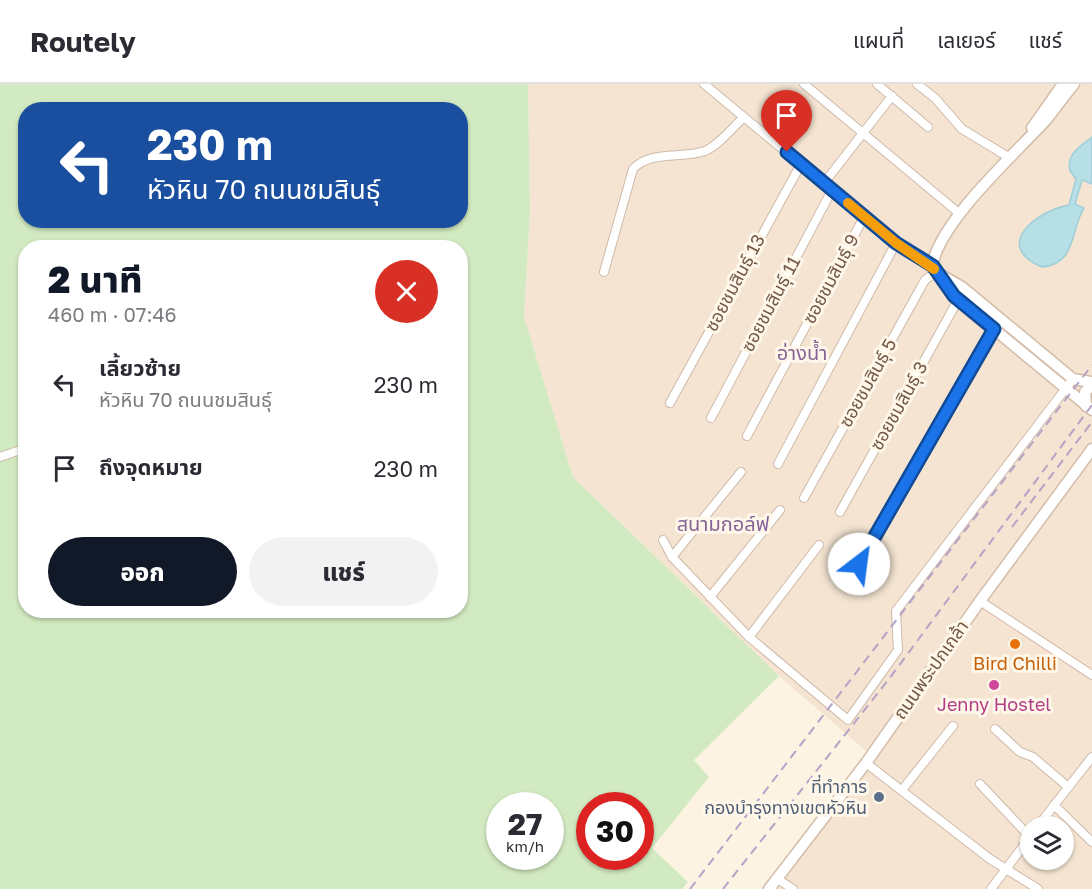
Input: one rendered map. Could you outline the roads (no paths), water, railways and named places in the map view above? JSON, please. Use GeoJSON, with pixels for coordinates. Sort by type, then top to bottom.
{"type":"FeatureCollection","features":[{"type":"Feature","properties":{"kind":"main road"},"geometry":{"type":"LineString","coordinates":[[1028,136],[1039,116],[1063,84]]}},
{"type":"Feature","properties":{"kind":"main road"},"geometry":{"type":"LineString","coordinates":[[1074,84],[1045,121],[1028,136],[960,214],[938,248],[934,269],[958,300],[1089,408]]}},
{"type":"Feature","properties":{"kind":"main road"},"geometry":{"type":"LineString","coordinates":[[934,269],[962,287],[1073,379],[1092,383],[1085,392],[1089,408]]}},
{"type":"Feature","properties":{"kind":"main road","name":"ถนนพระปกเกล้า"},"geometry":{"type":"LineString","coordinates":[[769,889],[866,763],[1092,449]]}},
{"type":"Feature","properties":{"kind":"street"},"geometry":{"type":"LineString","coordinates":[[704,84],[896,243],[934,269]]}},
{"type":"Feature","properties":{"kind":"street"},"geometry":{"type":"LineString","coordinates":[[804,84],[960,214]]}},
{"type":"Feature","properties":{"kind":"street"},"geometry":{"type":"LineString","coordinates":[[877,84],[928,127]]}},
{"type":"Feature","properties":{"kind":"street"},"geometry":{"type":"LineString","coordinates":[[917,84],[935,98],[962,129],[1010,158]]}},
{"type":"Feature","properties":{"kind":"street"},"geometry":{"type":"LineString","coordinates":[[824,183],[892,96]]}},
{"type":"Feature","properties":{"kind":"street"},"geometry":{"type":"LineString","coordinates":[[604,272],[633,169],[638,164],[653,158],[704,151],[744,117]]}},
{"type":"Feature","properties":{"kind":"street","name":"ซอยชมสินธุ์ 13"},"geometry":{"type":"LineString","coordinates":[[670,403],[801,164]]}},
{"type":"Feature","properties":{"kind":"street","name":"ซอยชมสินธุ์ 11"},"geometry":{"type":"LineString","coordinates":[[711,418],[832,190]]}},
{"type":"Feature","properties":{"kind":"street","name":"ซอยชมสินธุ์ 9"},"geometry":{"type":"LineString","coordinates":[[747,436],[864,217]]}},
{"type":"Feature","properties":{"kind":"street"},"geometry":{"type":"LineString","coordinates":[[778,464],[896,243]]}},
{"type":"Feature","properties":{"kind":"street","name":"ซอยชมสินธุ์ 5"},"geometry":{"type":"LineString","coordinates":[[804,498],[925,280],[934,269]]}},
{"type":"Feature","properties":{"kind":"street","name":"ซอยชมสินธุ์ 3"},"geometry":{"type":"LineString","coordinates":[[840,512],[958,300]]}},
{"type":"Feature","properties":{"kind":"street"},"geometry":{"type":"LineString","coordinates":[[859,564],[994,329],[1002,320]]}},
{"type":"Feature","properties":{"kind":"street"},"geometry":{"type":"LineString","coordinates":[[663,540],[672,557],[749,637],[848,720],[898,650],[896,611],[1073,379]]}},
{"type":"Feature","properties":{"kind":"street"},"geometry":{"type":"LineString","coordinates":[[0,457],[18,451]]}},
{"type":"Feature","properties":{"kind":"street"},"geometry":{"type":"LineString","coordinates":[[672,557],[741,472]]}},
{"type":"Feature","properties":{"kind":"street"},"geometry":{"type":"LineString","coordinates":[[710,597],[780,510]]}},
{"type":"Feature","properties":{"kind":"street"},"geometry":{"type":"LineString","coordinates":[[749,637],[819,545]]}},
{"type":"Feature","properties":{"kind":"street"},"geometry":{"type":"LineString","coordinates":[[980,602],[1092,675]]}},
{"type":"Feature","properties":{"kind":"street"},"geometry":{"type":"LineString","coordinates":[[902,790],[953,726]]}},
{"type":"Feature","properties":{"kind":"street"},"geometry":{"type":"LineString","coordinates":[[995,729],[1020,752],[1033,757],[1068,787]]}},
{"type":"Feature","properties":{"kind":"street"},"geometry":{"type":"LineString","coordinates":[[1046,816],[1092,757]]}},
{"type":"Feature","properties":{"kind":"street"},"geometry":{"type":"LineString","coordinates":[[866,763],[1006,868],[1038,889]]}},
{"type":"Feature","properties":{"kind":"street"},"geometry":{"type":"LineString","coordinates":[[980,784],[1020,826]]}},
{"type":"Feature","properties":{"kind":"street"},"geometry":{"type":"LineString","coordinates":[[1054,805],[1092,842]]}},
{"type":"Feature","properties":{"kind":"street"},"geometry":{"type":"LineString","coordinates":[[991,889],[1020,850]]}},
{"type":"Feature","properties":{"kind":"street"},"geometry":{"type":"LineString","coordinates":[[776,878],[793,889]]}},
{"type":"Feature","properties":{"kind":"water"},"geometry":{"type":"Polygon","coordinates":[[[1092,137],[1092,184],[1082,180],[1075,204],[1084,208],[1071,245],[1061,260],[1053,265],[1042,267],[1027,259],[1020,249],[1020,240],[1024,230],[1044,214],[1069,205],[1076,179],[1070,171],[1070,160],[1075,151],[1092,137]]]}},
{"type":"Feature","properties":{"kind":"railway"},"geometry":{"type":"LineString","coordinates":[[690,889],[1092,365]]}},
{"type":"Feature","properties":{"kind":"railway"},"geometry":{"type":"LineString","coordinates":[[723,889],[889,679],[1092,405]]}},
{"type":"Feature","properties":{"kind":"railway"},"geometry":{"type":"LineString","coordinates":[[1012,527],[1092,422]]}},
{"type":"Feature","properties":{"kind":"place","name":"Bird Chilli"},"geometry":{"type":"Point","coordinates":[1015,644]}},
{"type":"Feature","properties":{"kind":"place","name":"Jenny Hostel"},"geometry":{"type":"Point","coordinates":[994,685]}},
{"type":"Feature","properties":{"kind":"place","name":"ที่ทำการ กองบำรุงทางเขตหัวหิน"},"geometry":{"type":"Point","coordinates":[879,797]}},
{"type":"Feature","properties":{"kind":"district","name":"อ่างน้ำ"},"geometry":{"type":"Point","coordinates":[802,353]}},
{"type":"Feature","properties":{"kind":"district","name":"สนามกอล์ฟ"},"geometry":{"type":"Point","coordinates":[723,524]}}]}
